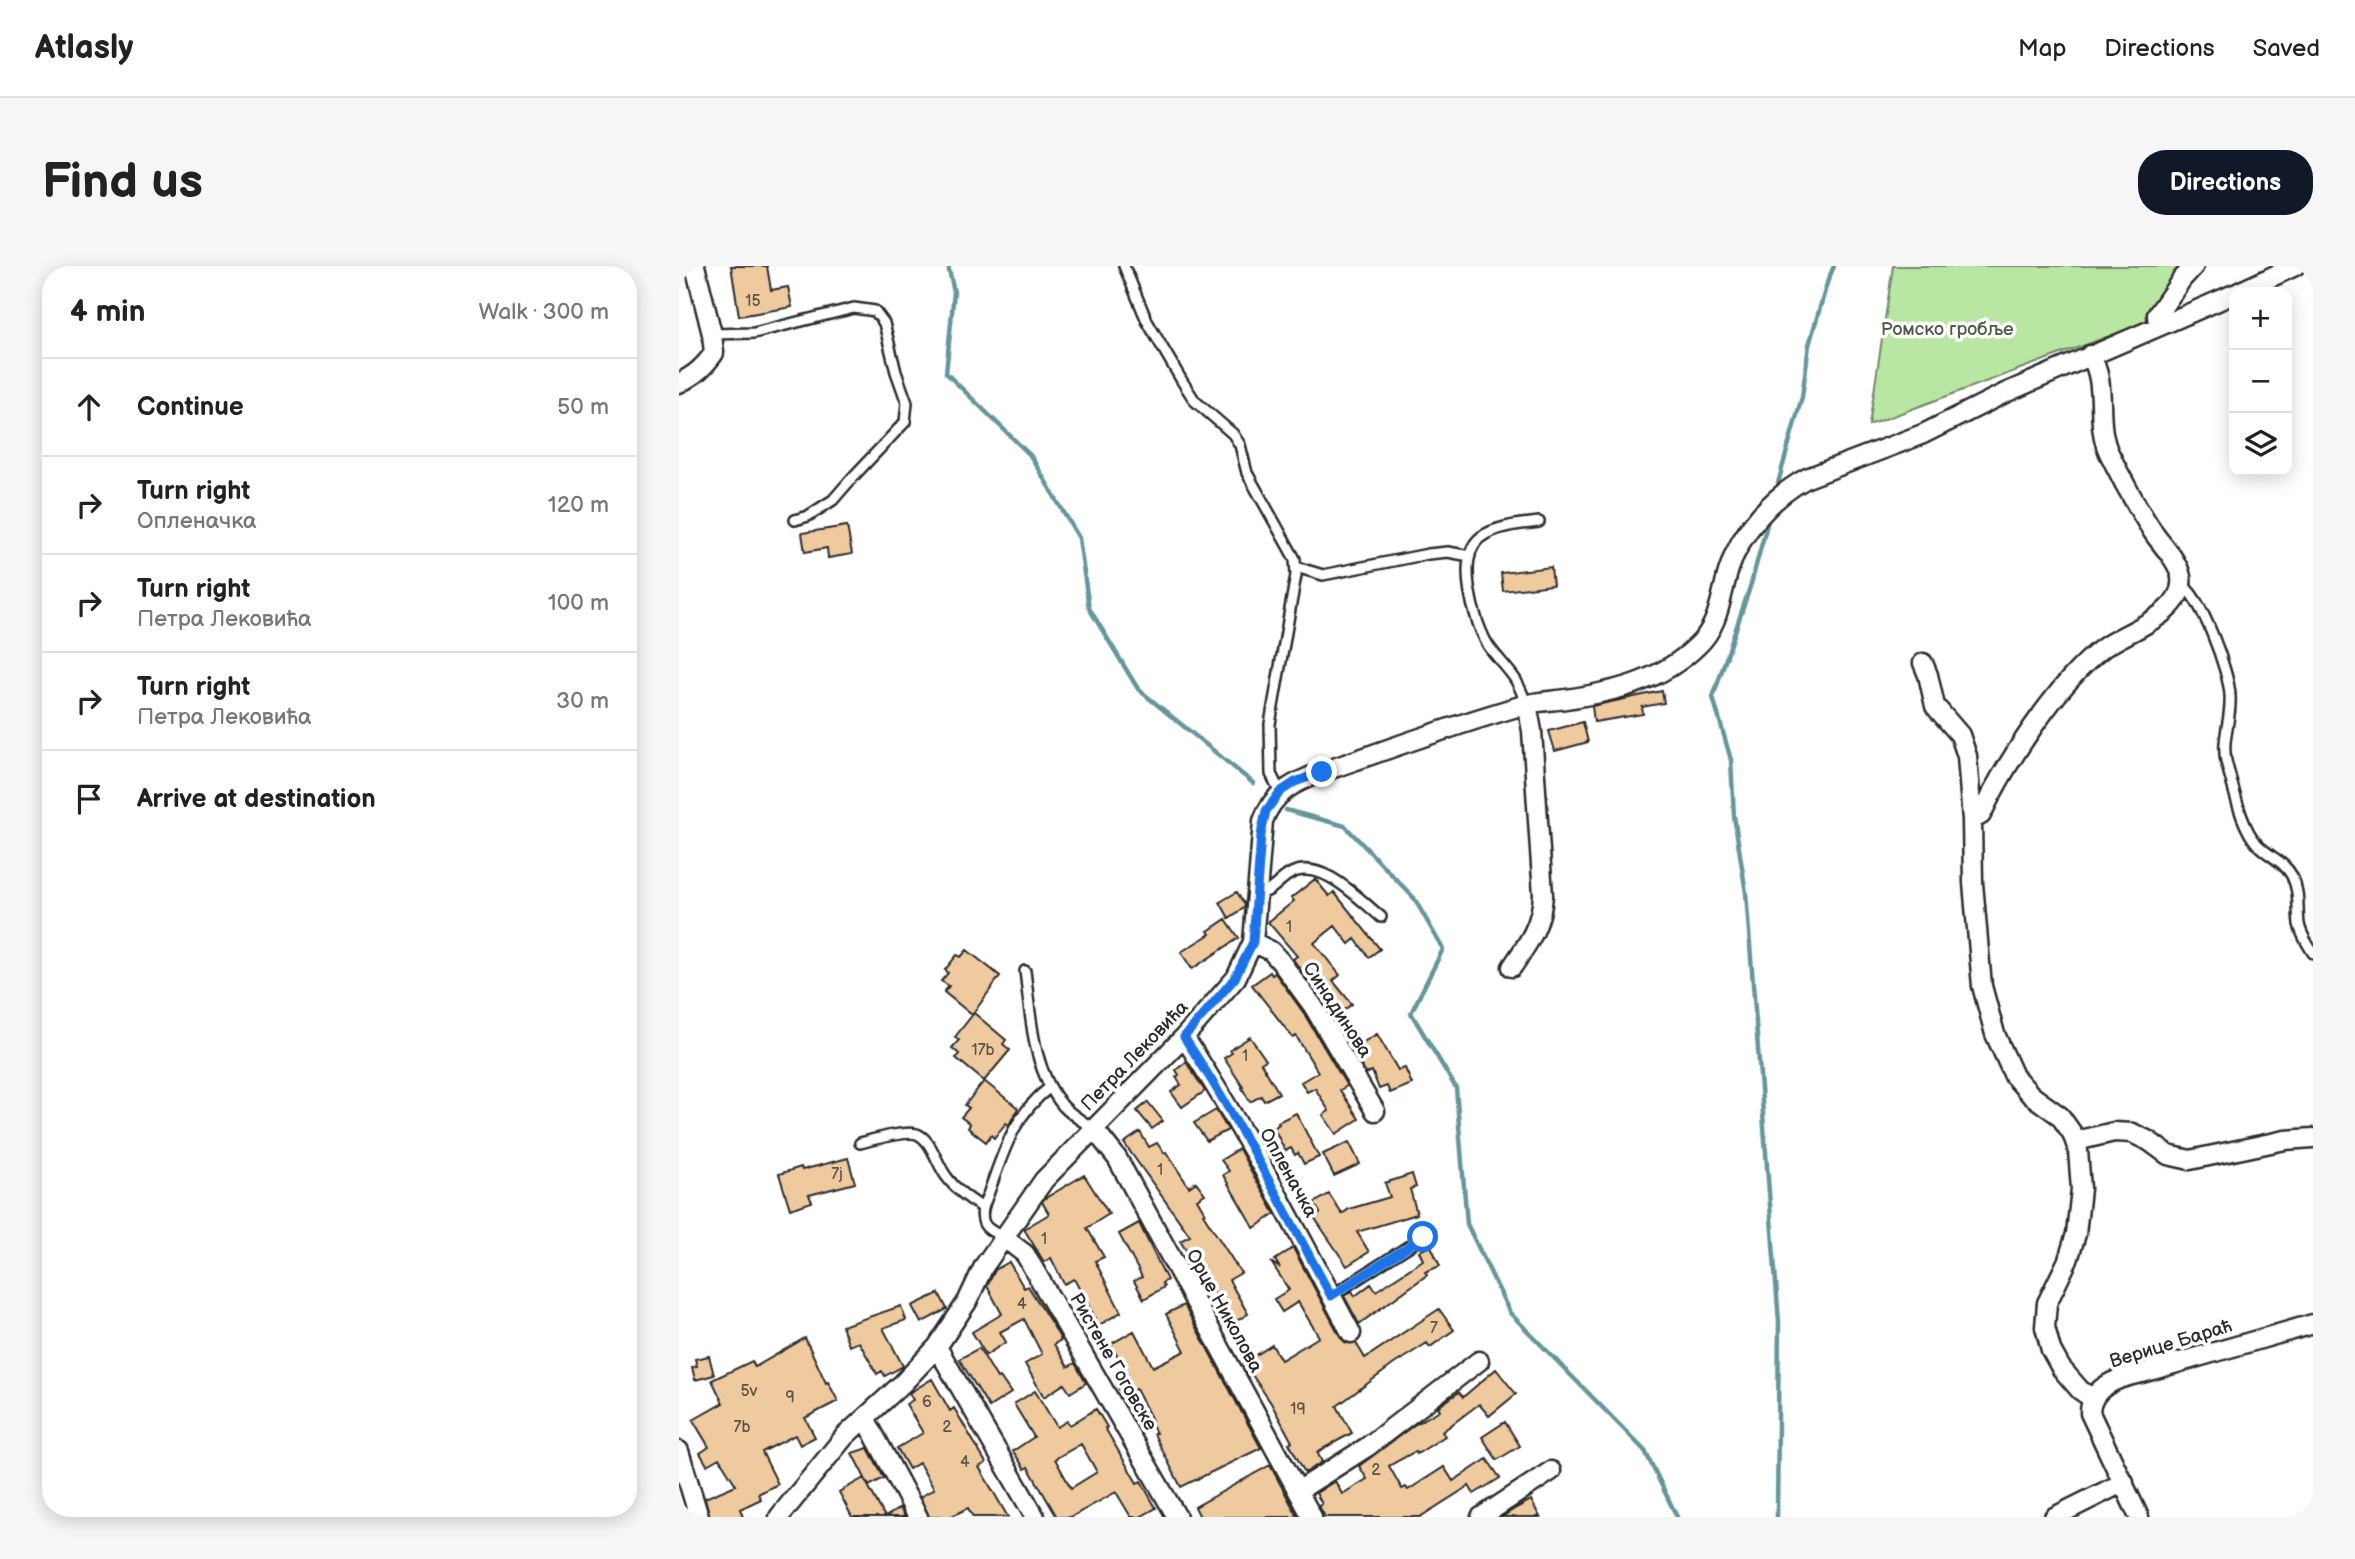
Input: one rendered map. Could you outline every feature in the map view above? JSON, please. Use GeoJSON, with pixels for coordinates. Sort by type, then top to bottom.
{"type":"FeatureCollection","features":[{"type":"Feature","properties":{"kind":"street"},"geometry":{"type":"LineString","coordinates":[[679,383],[699,371],[714,353],[695,266]]}},
{"type":"Feature","properties":{"kind":"street"},"geometry":{"type":"LineString","coordinates":[[2158,325],[2157,315],[2194,266]]}},
{"type":"Feature","properties":{"kind":"street"},"geometry":{"type":"LineString","coordinates":[[2250,287],[2295,266]]}},
{"type":"Feature","properties":{"kind":"street"},"geometry":{"type":"LineString","coordinates":[[1280,792],[1295,782],[1322,772],[1527,704],[1603,693],[1644,681],[1697,646],[1710,630],[1719,614],[1730,566],[1746,535],[1771,503],[1792,486],[1923,434],[2005,393],[2229,296]]}},
{"type":"Feature","properties":{"kind":"street"},"geometry":{"type":"LineString","coordinates":[[1972,820],[1981,815],[2021,746],[2077,671],[2107,646],[2171,607],[2181,584],[2181,575],[2175,561],[2141,512],[2106,446],[2100,410],[2101,382],[2090,355]]}},
{"type":"Feature","properties":{"kind":"street"},"geometry":{"type":"LineString","coordinates":[[1923,663],[1935,706],[1955,727],[1964,745],[1971,782],[1973,883],[1982,986],[1995,1034],[2014,1076],[2031,1095],[2060,1116],[2075,1141],[2081,1169],[2078,1220],[2068,1260],[2047,1303],[2045,1327],[2051,1350],[2061,1368],[2080,1390],[2093,1399],[2090,1413],[2139,1517]]}},
{"type":"Feature","properties":{"kind":"street"},"geometry":{"type":"LineString","coordinates":[[1512,967],[1538,926],[1542,903],[1532,731],[1527,704]]}},
{"type":"Feature","properties":{"kind":"street","name":"Петра Лековића"},"geometry":{"type":"LineString","coordinates":[[779,1517],[845,1436],[903,1383],[937,1347],[967,1303],[984,1266],[1044,1180],[1184,1037],[1235,978],[1253,942],[1263,821],[1266,811],[1280,792]]}},
{"type":"Feature","properties":{"kind":"street","name":"Синадинова"},"geometry":{"type":"LineString","coordinates":[[1253,942],[1271,951],[1313,1006],[1375,1111]]}},
{"type":"Feature","properties":{"kind":"street","name":"Опленачка"},"geometry":{"type":"LineString","coordinates":[[1184,1037],[1258,1161],[1351,1333]]}},
{"type":"Feature","properties":{"kind":"street","name":"Орце Николова"},"geometry":{"type":"LineString","coordinates":[[1094,1129],[1117,1157],[1313,1517]]}},
{"type":"Feature","properties":{"kind":"street"},"geometry":{"type":"LineString","coordinates":[[2075,1141],[2115,1132],[2132,1133],[2141,1136],[2168,1155],[2190,1160],[2285,1140],[2313,1138]]}},
{"type":"Feature","properties":{"kind":"street","name":"Ристене Гоговске"},"geometry":{"type":"LineString","coordinates":[[1003,1237],[1025,1254],[1177,1517]]}},
{"type":"Feature","properties":{"kind":"street","name":"Верице Бараћ"},"geometry":{"type":"LineString","coordinates":[[2093,1399],[2098,1392],[2123,1377],[2313,1324]]}},
{"type":"Feature","properties":{"kind":"street"},"geometry":{"type":"LineString","coordinates":[[937,1347],[1035,1517]]}},
{"type":"Feature","properties":{"kind":"street"},"geometry":{"type":"LineString","coordinates":[[1298,1491],[1367,1447],[1479,1362]]}},
{"type":"Feature","properties":{"kind":"street"},"geometry":{"type":"LineString","coordinates":[[865,1418],[918,1517]]}},
{"type":"Feature","properties":{"kind":"street"},"geometry":{"type":"LineString","coordinates":[[679,1451],[699,1517]]}},
{"type":"Feature","properties":{"kind":"street"},"geometry":{"type":"LineString","coordinates":[[1481,1517],[1551,1471]]}},
{"type":"Feature","properties":{"kind":"street"},"geometry":{"type":"LineString","coordinates":[[2054,1517],[2124,1482]]}},
{"type":"Feature","properties":{"kind":"lane"},"geometry":{"type":"LineString","coordinates":[[1124,266],[1147,321],[1182,381],[1195,401],[1233,434],[1240,445],[1247,473],[1291,551],[1296,567],[1270,724],[1271,775],[1280,792]]}},
{"type":"Feature","properties":{"kind":"lane"},"geometry":{"type":"LineString","coordinates":[[712,334],[754,333],[854,308],[875,311],[884,323],[907,403],[905,422],[833,500],[809,516],[795,520]]}},
{"type":"Feature","properties":{"kind":"lane"},"geometry":{"type":"LineString","coordinates":[[1527,704],[1515,679],[1488,645],[1481,630],[1471,598],[1468,565],[1481,537],[1539,522]]}},
{"type":"Feature","properties":{"kind":"lane"},"geometry":{"type":"LineString","coordinates":[[1296,567],[1323,575],[1428,554],[1448,552],[1470,556]]}},
{"type":"Feature","properties":{"kind":"lane"},"geometry":{"type":"LineString","coordinates":[[2181,584],[2189,590],[2203,615],[2224,667],[2230,695],[2224,756],[2245,823],[2254,841],[2285,866],[2294,880],[2299,898],[2300,926],[2313,953]]}},
{"type":"Feature","properties":{"kind":"lane"},"geometry":{"type":"LineString","coordinates":[[1257,894],[1269,891],[1291,872],[1314,870],[1333,878],[1381,917]]}},
{"type":"Feature","properties":{"kind":"lane"},"geometry":{"type":"LineString","coordinates":[[1025,971],[1035,1045],[1050,1087],[1065,1108],[1094,1129]]}},
{"type":"Feature","properties":{"kind":"lane"},"geometry":{"type":"LineString","coordinates":[[1003,1237],[986,1227],[983,1208],[1002,1152],[1013,1130],[1030,1104],[1050,1087]]}},
{"type":"Feature","properties":{"kind":"lane"},"geometry":{"type":"LineString","coordinates":[[860,1143],[910,1133],[919,1135],[946,1177],[965,1196],[983,1208]]}},
{"type":"Feature","properties":{"kind":"lane"},"geometry":{"type":"LineString","coordinates":[[1331,1296],[1423,1237]]}},
{"type":"Feature","properties":{"kind":"green space","name":"Ромско гробље"},"geometry":{"type":"Polygon","coordinates":[[[1893,266],[2195,266],[2147,322],[1869,425],[1893,266]]]}},
{"type":"Feature","properties":{"kind":"building"},"geometry":{"type":"Polygon","coordinates":[[[731,266],[767,266],[771,290],[788,287],[792,307],[739,316],[731,266]]]}},
{"type":"Feature","properties":{"kind":"building"},"geometry":{"type":"Polygon","coordinates":[[[847,526],[852,554],[828,558],[827,548],[805,552],[802,533],[847,526]]]}},
{"type":"Feature","properties":{"kind":"building"},"geometry":{"type":"Polygon","coordinates":[[[1551,567],[1553,585],[1503,591],[1501,573],[1551,567]]]}},
{"type":"Feature","properties":{"kind":"building"},"geometry":{"type":"Polygon","coordinates":[[[1662,691],[1664,703],[1642,707],[1643,714],[1594,722],[1592,706],[1662,691]]]}},
{"type":"Feature","properties":{"kind":"building"},"geometry":{"type":"Polygon","coordinates":[[[1583,722],[1588,742],[1555,751],[1549,731],[1583,722]]]}},
{"type":"Feature","properties":{"kind":"building"},"geometry":{"type":"Polygon","coordinates":[[[1315,879],[1329,896],[1334,892],[1380,949],[1369,957],[1355,939],[1349,944],[1335,926],[1314,943],[1340,975],[1333,981],[1352,1004],[1334,1018],[1293,959],[1297,956],[1268,922],[1294,901],[1291,898],[1315,879]]]}},
{"type":"Feature","properties":{"kind":"building"},"geometry":{"type":"Polygon","coordinates":[[[1237,892],[1245,905],[1229,918],[1220,902],[1237,892]]]}},
{"type":"Feature","properties":{"kind":"building"},"geometry":{"type":"Polygon","coordinates":[[[1226,919],[1239,938],[1192,969],[1181,952],[1210,934],[1208,931],[1226,919]]]}},
{"type":"Feature","properties":{"kind":"building"},"geometry":{"type":"Polygon","coordinates":[[[967,950],[1000,976],[972,1015],[944,992],[949,986],[941,981],[948,973],[945,970],[957,955],[961,957],[967,950]]]}},
{"type":"Feature","properties":{"kind":"building"},"geometry":{"type":"Polygon","coordinates":[[[1270,972],[1272,975],[1275,973],[1303,1012],[1347,1086],[1340,1090],[1359,1119],[1336,1134],[1323,1115],[1329,1111],[1315,1088],[1307,1092],[1301,1082],[1318,1072],[1296,1036],[1293,1038],[1252,985],[1270,972]]]}},
{"type":"Feature","properties":{"kind":"building"},"geometry":{"type":"Polygon","coordinates":[[[974,1013],[1006,1040],[1003,1044],[1010,1050],[984,1081],[956,1058],[959,1054],[952,1048],[959,1040],[955,1037],[974,1013]]]}},
{"type":"Feature","properties":{"kind":"building"},"geometry":{"type":"Polygon","coordinates":[[[1377,1034],[1398,1070],[1405,1068],[1412,1084],[1390,1093],[1387,1086],[1379,1089],[1372,1071],[1366,1074],[1352,1049],[1377,1034]]]}},
{"type":"Feature","properties":{"kind":"building"},"geometry":{"type":"Polygon","coordinates":[[[1250,1037],[1266,1060],[1261,1063],[1279,1093],[1264,1101],[1261,1096],[1250,1102],[1224,1058],[1232,1053],[1230,1050],[1250,1037]]]}},
{"type":"Feature","properties":{"kind":"building"},"geometry":{"type":"Polygon","coordinates":[[[1186,1062],[1205,1091],[1182,1107],[1171,1092],[1181,1085],[1176,1077],[1179,1075],[1176,1070],[1186,1062]]]}},
{"type":"Feature","properties":{"kind":"building"},"geometry":{"type":"Polygon","coordinates":[[[984,1081],[1018,1108],[1009,1125],[1006,1123],[994,1138],[991,1135],[986,1142],[968,1128],[970,1124],[961,1117],[969,1108],[965,1105],[984,1081]]]}},
{"type":"Feature","properties":{"kind":"building"},"geometry":{"type":"Polygon","coordinates":[[[1148,1102],[1163,1121],[1152,1129],[1137,1111],[1148,1102]]]}},
{"type":"Feature","properties":{"kind":"building"},"geometry":{"type":"Polygon","coordinates":[[[1216,1110],[1228,1130],[1207,1141],[1194,1123],[1216,1110]]]}},
{"type":"Feature","properties":{"kind":"building"},"geometry":{"type":"Polygon","coordinates":[[[1296,1113],[1319,1157],[1304,1164],[1298,1153],[1295,1155],[1291,1148],[1285,1151],[1274,1128],[1278,1122],[1296,1113]]]}},
{"type":"Feature","properties":{"kind":"building"},"geometry":{"type":"Polygon","coordinates":[[[1140,1132],[1149,1147],[1157,1143],[1164,1153],[1166,1152],[1189,1187],[1196,1182],[1205,1194],[1197,1199],[1205,1213],[1203,1214],[1241,1273],[1229,1280],[1248,1314],[1235,1322],[1231,1316],[1224,1320],[1214,1303],[1219,1301],[1180,1241],[1190,1236],[1124,1143],[1140,1132]]]}},
{"type":"Feature","properties":{"kind":"building"},"geometry":{"type":"Polygon","coordinates":[[[1349,1142],[1360,1164],[1334,1176],[1323,1154],[1349,1142]]]}},
{"type":"Feature","properties":{"kind":"building"},"geometry":{"type":"Polygon","coordinates":[[[1239,1149],[1275,1214],[1254,1228],[1223,1175],[1229,1171],[1221,1160],[1239,1149]]]}},
{"type":"Feature","properties":{"kind":"building"},"geometry":{"type":"Polygon","coordinates":[[[848,1158],[855,1183],[809,1195],[812,1202],[790,1209],[779,1174],[848,1158]]]}},
{"type":"Feature","properties":{"kind":"building"},"geometry":{"type":"Polygon","coordinates":[[[1412,1174],[1416,1187],[1410,1189],[1417,1214],[1357,1232],[1369,1252],[1347,1266],[1314,1217],[1320,1213],[1314,1203],[1329,1194],[1342,1214],[1349,1209],[1390,1197],[1385,1183],[1412,1174]]]}},
{"type":"Feature","properties":{"kind":"building"},"geometry":{"type":"Polygon","coordinates":[[[1084,1175],[1109,1214],[1087,1228],[1104,1257],[1095,1261],[1121,1312],[1099,1325],[1074,1279],[1064,1284],[1051,1258],[1044,1262],[1024,1229],[1049,1214],[1042,1202],[1044,1199],[1084,1175]]]}},
{"type":"Feature","properties":{"kind":"building"},"geometry":{"type":"Polygon","coordinates":[[[1139,1223],[1167,1280],[1162,1283],[1164,1287],[1144,1299],[1134,1281],[1142,1277],[1119,1234],[1139,1223]]]}},
{"type":"Feature","properties":{"kind":"building"},"geometry":{"type":"Polygon","coordinates":[[[1431,1246],[1440,1266],[1425,1272],[1427,1275],[1359,1324],[1344,1296],[1352,1291],[1355,1296],[1371,1284],[1376,1291],[1423,1260],[1419,1251],[1431,1246]]]}},
{"type":"Feature","properties":{"kind":"building"},"geometry":{"type":"Polygon","coordinates":[[[1293,1248],[1341,1338],[1346,1343],[1356,1343],[1365,1358],[1439,1309],[1454,1330],[1430,1347],[1427,1343],[1394,1364],[1337,1406],[1352,1433],[1317,1452],[1322,1462],[1305,1473],[1271,1403],[1244,1363],[1272,1345],[1281,1360],[1319,1337],[1298,1302],[1282,1312],[1274,1299],[1289,1290],[1271,1262],[1280,1268],[1275,1260],[1293,1248]]]}},
{"type":"Feature","properties":{"kind":"building"},"geometry":{"type":"Polygon","coordinates":[[[1009,1262],[1024,1288],[1028,1286],[1055,1329],[1061,1340],[1054,1344],[1068,1367],[1075,1363],[1086,1383],[1070,1393],[1064,1384],[1044,1397],[1025,1364],[1042,1354],[1024,1319],[1000,1332],[1006,1342],[986,1355],[972,1332],[1002,1314],[987,1286],[995,1270],[1009,1262]]]}},
{"type":"Feature","properties":{"kind":"building"},"geometry":{"type":"Polygon","coordinates":[[[939,1293],[947,1309],[921,1323],[912,1306],[939,1293]]]}},
{"type":"Feature","properties":{"kind":"building"},"geometry":{"type":"Polygon","coordinates":[[[1184,1305],[1261,1448],[1181,1487],[1154,1434],[1156,1433],[1150,1422],[1152,1420],[1136,1389],[1122,1396],[1117,1385],[1129,1379],[1111,1344],[1134,1331],[1153,1367],[1185,1351],[1166,1314],[1184,1305]]]}},
{"type":"Feature","properties":{"kind":"building"},"geometry":{"type":"Polygon","coordinates":[[[901,1306],[906,1320],[883,1328],[903,1366],[885,1376],[882,1371],[877,1374],[859,1342],[849,1346],[842,1326],[901,1306]]]}},
{"type":"Feature","properties":{"kind":"building"},"geometry":{"type":"Polygon","coordinates":[[[805,1338],[826,1383],[828,1382],[838,1401],[805,1418],[815,1437],[800,1445],[795,1435],[762,1452],[778,1484],[758,1494],[761,1499],[740,1509],[743,1517],[710,1517],[705,1498],[736,1485],[719,1458],[707,1465],[700,1453],[709,1447],[693,1420],[723,1403],[712,1380],[752,1361],[755,1367],[805,1338]]]}},
{"type":"Feature","properties":{"kind":"building"},"geometry":{"type":"Polygon","coordinates":[[[979,1348],[997,1378],[1000,1377],[1011,1393],[989,1407],[959,1359],[979,1348]]]}},
{"type":"Feature","properties":{"kind":"building"},"geometry":{"type":"Polygon","coordinates":[[[709,1356],[714,1375],[695,1380],[692,1367],[697,1366],[695,1359],[709,1356]]]}},
{"type":"Feature","properties":{"kind":"building"},"geometry":{"type":"Polygon","coordinates":[[[1496,1369],[1516,1394],[1489,1416],[1479,1404],[1442,1432],[1445,1436],[1417,1454],[1416,1451],[1389,1466],[1402,1489],[1406,1487],[1408,1490],[1444,1467],[1453,1481],[1487,1459],[1500,1478],[1474,1494],[1469,1486],[1420,1517],[1325,1517],[1316,1493],[1335,1481],[1342,1494],[1367,1479],[1359,1466],[1414,1425],[1440,1410],[1438,1407],[1459,1392],[1463,1397],[1496,1369]]]}},
{"type":"Feature","properties":{"kind":"building"},"geometry":{"type":"Polygon","coordinates":[[[932,1379],[950,1411],[954,1408],[986,1463],[979,1467],[1008,1517],[973,1517],[968,1508],[950,1517],[929,1517],[920,1497],[934,1489],[919,1463],[909,1469],[897,1448],[923,1433],[906,1404],[913,1400],[909,1393],[932,1379]]]}},
{"type":"Feature","properties":{"kind":"building"},"geometry":{"type":"Polygon","coordinates":[[[1035,1391],[1057,1427],[1067,1421],[1070,1425],[1096,1409],[1137,1483],[1141,1481],[1156,1508],[1140,1517],[1131,1517],[1116,1492],[1071,1517],[1057,1517],[1028,1467],[1025,1469],[1013,1451],[1034,1437],[1014,1404],[1035,1391]],[[1081,1444],[1055,1459],[1071,1488],[1097,1472],[1081,1444]]]}},
{"type":"Feature","properties":{"kind":"building"},"geometry":{"type":"Polygon","coordinates":[[[1505,1422],[1520,1446],[1497,1460],[1482,1437],[1505,1422]]]}},
{"type":"Feature","properties":{"kind":"building"},"geometry":{"type":"Polygon","coordinates":[[[868,1448],[884,1478],[869,1486],[852,1453],[868,1448]]]}},
{"type":"Feature","properties":{"kind":"building"},"geometry":{"type":"Polygon","coordinates":[[[1270,1465],[1298,1517],[1200,1517],[1195,1507],[1270,1465]]]}},
{"type":"Feature","properties":{"kind":"building"},"geometry":{"type":"Polygon","coordinates":[[[864,1478],[885,1517],[852,1517],[839,1492],[864,1478]]]}},
{"type":"Feature","properties":{"kind":"building"},"geometry":{"type":"Polygon","coordinates":[[[1531,1500],[1540,1517],[1502,1517],[1516,1508],[1531,1500]]]}},
{"type":"Feature","properties":{"kind":"building"},"geometry":{"type":"Polygon","coordinates":[[[900,1508],[905,1517],[885,1517],[900,1508]]]}},
{"type":"Feature","properties":{"kind":"waterway"},"geometry":{"type":"LineString","coordinates":[[948,266],[954,292],[946,373],[1030,455],[1079,538],[1089,608],[1138,689],[1253,783]]}},
{"type":"Feature","properties":{"kind":"waterway"},"geometry":{"type":"LineString","coordinates":[[1778,483],[1802,397],[1809,345],[1834,266]]}},
{"type":"Feature","properties":{"kind":"waterway"},"geometry":{"type":"LineString","coordinates":[[1768,521],[1751,584],[1713,697],[1731,760],[1734,816],[1746,893],[1779,1322],[1777,1517]]}},
{"type":"Feature","properties":{"kind":"waterway"},"geometry":{"type":"LineString","coordinates":[[1286,810],[1345,826],[1414,898],[1443,949],[1411,1013],[1456,1088],[1467,1224],[1510,1313],[1645,1451],[1677,1517]]}},
{"type":"Feature","properties":{"kind":"route"},"geometry":{"type":"LineString","coordinates":[[1322,772],[1295,782],[1280,792],[1266,811],[1261,835],[1253,942],[1235,978],[1184,1037],[1258,1161],[1331,1296],[1423,1237]]}}]}
